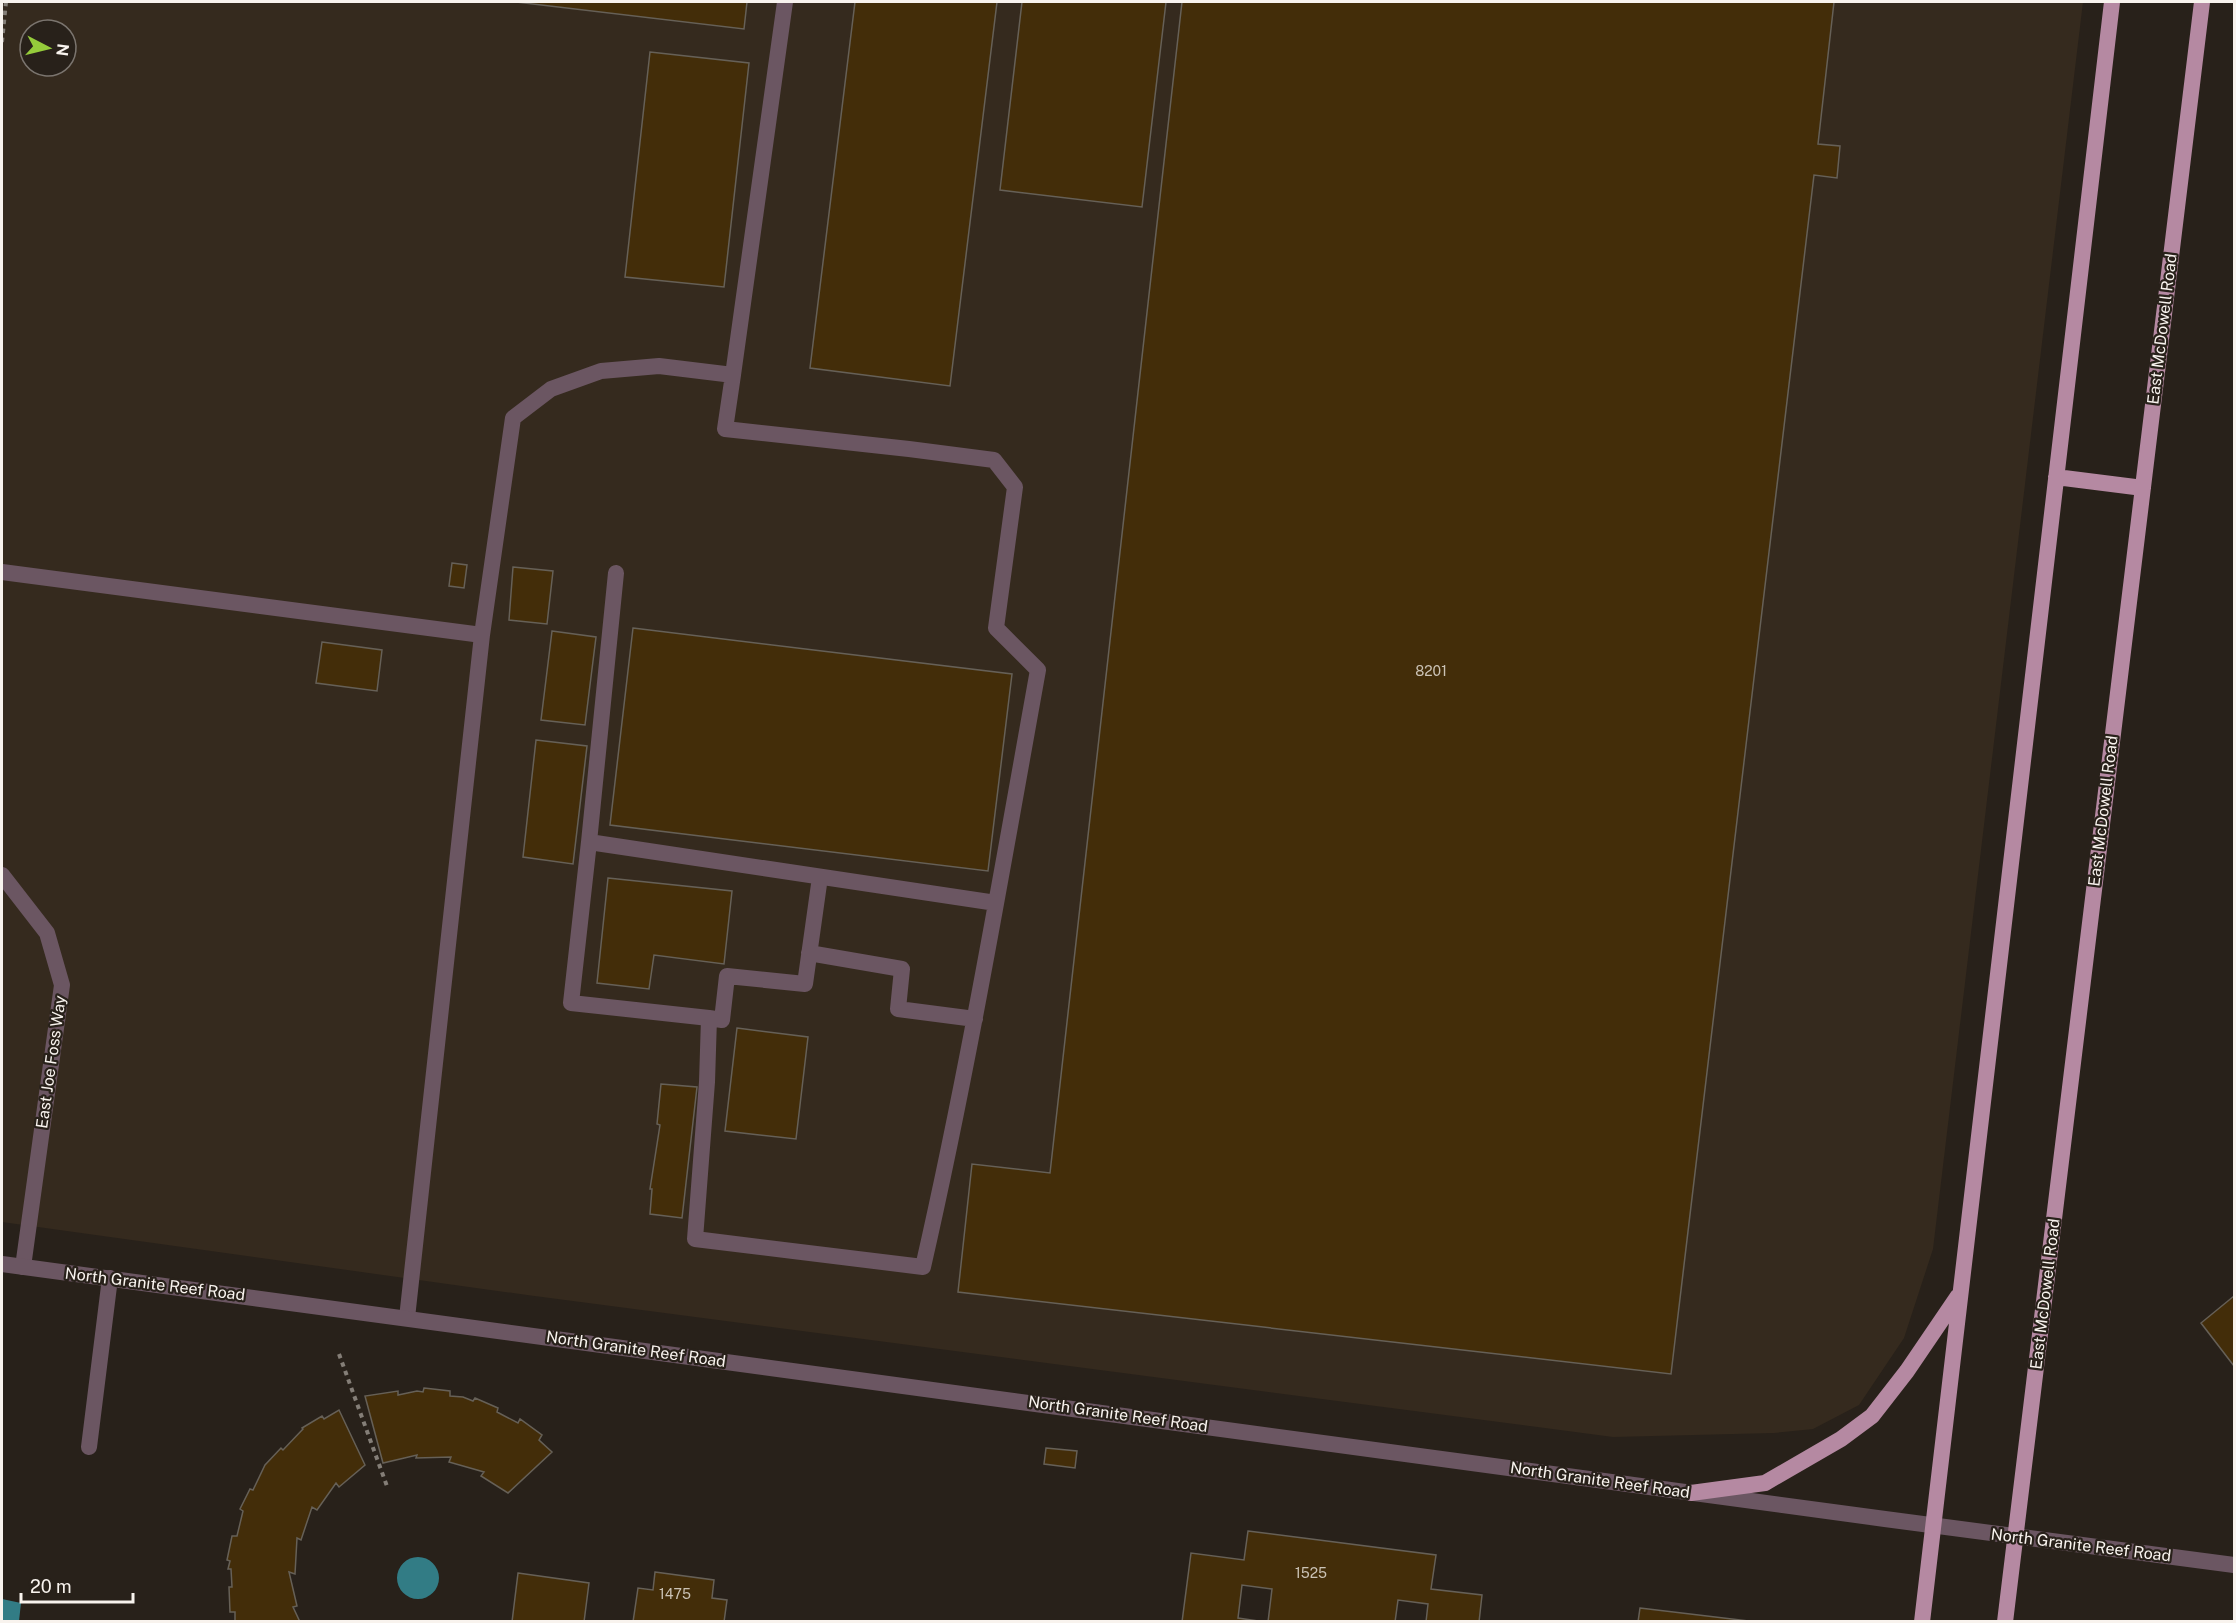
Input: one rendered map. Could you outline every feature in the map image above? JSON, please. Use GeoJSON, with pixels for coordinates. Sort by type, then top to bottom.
{"type":"FeatureCollection","features":[{"type":"Feature","properties":{"kind":"main road"},"geometry":{"type":"LineString","coordinates":[[1922,1622],[2112,2]]}},
{"type":"Feature","properties":{"kind":"main road","name":"East McDowell Road"},"geometry":{"type":"LineString","coordinates":[[2005,1622],[2202,2]]}},
{"type":"Feature","properties":{"kind":"main road"},"geometry":{"type":"LineString","coordinates":[[2056,477],[2143,488]]}},
{"type":"Feature","properties":{"kind":"main road"},"geometry":{"type":"LineString","coordinates":[[1691,1493],[1764,1483],[1841,1439],[1872,1416],[1907,1371],[1961,1292]]}},
{"type":"Feature","properties":{"kind":"street"},"geometry":{"type":"LineString","coordinates":[[709,1018],[707,1082],[695,1239],[923,1267],[975,1019],[1038,670],[996,628],[1015,487],[994,460],[725,429],[785,2]]}},
{"type":"Feature","properties":{"kind":"street"},"geometry":{"type":"LineString","coordinates":[[407,1317],[482,635],[513,418],[551,389],[601,371],[659,366],[733,375]]}},
{"type":"Feature","properties":{"kind":"street"},"geometry":{"type":"LineString","coordinates":[[2,572],[482,635]]}},
{"type":"Feature","properties":{"kind":"street"},"geometry":{"type":"LineString","coordinates":[[616,573],[571,1003],[722,1020],[727,976],[805,984],[819,876]]}},
{"type":"Feature","properties":{"kind":"street"},"geometry":{"type":"LineString","coordinates":[[589,842],[996,903]]}},
{"type":"Feature","properties":{"kind":"street","name":"East Joe Foss Way"},"geometry":{"type":"LineString","coordinates":[[2,875],[47,933],[62,985],[23,1267]]}},
{"type":"Feature","properties":{"kind":"street"},"geometry":{"type":"LineString","coordinates":[[809,953],[902,969],[898,1009],[975,1019]]}},
{"type":"Feature","properties":{"kind":"street","name":"North Granite Reef Road"},"geometry":{"type":"LineString","coordinates":[[2,1264],[407,1317],[1934,1526],[2235,1564]]}},
{"type":"Feature","properties":{"kind":"street"},"geometry":{"type":"LineString","coordinates":[[88,1447],[110,1278]]}},
{"type":"Feature","properties":{"kind":"path"},"geometry":{"type":"LineString","coordinates":[[2,42],[6,2]]}},
{"type":"Feature","properties":{"kind":"path"},"geometry":{"type":"LineString","coordinates":[[339,1353],[388,1489]]}},
{"type":"Feature","properties":{"kind":"shaded area"},"geometry":{"type":"Polygon","coordinates":[[[2,2],[2083,2],[1933,1249],[1904,1338],[1859,1405],[1813,1429],[1774,1433],[1613,1437],[527,1295],[2,1222],[2,2]]]}},
{"type":"Feature","properties":{"kind":"water"},"geometry":{"type":"Polygon","coordinates":[[[418,1557],[433,1563],[439,1578],[433,1593],[418,1599],[403,1593],[397,1578],[403,1563],[418,1557]]]}},
{"type":"Feature","properties":{"kind":"water"},"geometry":{"type":"Polygon","coordinates":[[[2,1599],[21,1603],[19,1621],[2,1621],[2,1599]]]}},
{"type":"Feature","properties":{"kind":"building"},"geometry":{"type":"Polygon","coordinates":[[[516,2],[747,2],[744,29],[516,2]]]}},
{"type":"Feature","properties":{"kind":"building"},"geometry":{"type":"Polygon","coordinates":[[[855,2],[997,2],[950,386],[810,368],[855,2]]]}},
{"type":"Feature","properties":{"kind":"building"},"geometry":{"type":"Polygon","coordinates":[[[1022,2],[1166,2],[1142,207],[1000,190],[1022,2]]]}},
{"type":"Feature","properties":{"kind":"building"},"geometry":{"type":"Polygon","coordinates":[[[1182,2],[1834,2],[1818,144],[1840,146],[1837,178],[1814,175],[1671,1374],[958,1292],[972,1164],[1050,1173],[1182,2]]]}},
{"type":"Feature","properties":{"kind":"building"},"geometry":{"type":"Polygon","coordinates":[[[650,52],[749,63],[724,287],[625,277],[650,52]]]}},
{"type":"Feature","properties":{"kind":"building"},"geometry":{"type":"Polygon","coordinates":[[[452,563],[467,565],[464,588],[449,586],[452,563]]]}},
{"type":"Feature","properties":{"kind":"building"},"geometry":{"type":"Polygon","coordinates":[[[513,567],[553,571],[547,624],[509,620],[513,567]]]}},
{"type":"Feature","properties":{"kind":"building"},"geometry":{"type":"Polygon","coordinates":[[[633,628],[1012,674],[988,871],[610,825],[633,628]]]}},
{"type":"Feature","properties":{"kind":"building"},"geometry":{"type":"Polygon","coordinates":[[[552,631],[596,637],[585,725],[541,720],[552,631]]]}},
{"type":"Feature","properties":{"kind":"building"},"geometry":{"type":"Polygon","coordinates":[[[322,642],[382,650],[377,691],[316,683],[322,642]]]}},
{"type":"Feature","properties":{"kind":"building"},"geometry":{"type":"Polygon","coordinates":[[[536,740],[587,746],[573,864],[523,857],[536,740]]]}},
{"type":"Feature","properties":{"kind":"building"},"geometry":{"type":"Polygon","coordinates":[[[608,878],[732,891],[724,964],[654,955],[649,989],[597,983],[608,878]]]}},
{"type":"Feature","properties":{"kind":"building"},"geometry":{"type":"Polygon","coordinates":[[[737,1028],[808,1037],[796,1139],[725,1131],[737,1028]]]}},
{"type":"Feature","properties":{"kind":"building"},"geometry":{"type":"Polygon","coordinates":[[[661,1084],[697,1087],[682,1218],[650,1214],[652,1189],[650,1189],[660,1125],[657,1124],[661,1084]]]}},
{"type":"Feature","properties":{"kind":"building"},"geometry":{"type":"Polygon","coordinates":[[[2234,1296],[2234,1366],[2201,1323],[2234,1296]]]}},
{"type":"Feature","properties":{"kind":"building"},"geometry":{"type":"Polygon","coordinates":[[[424,1388],[450,1391],[450,1396],[473,1401],[475,1398],[498,1408],[497,1412],[518,1423],[520,1419],[542,1435],[539,1440],[552,1452],[508,1493],[481,1476],[484,1472],[449,1462],[451,1457],[416,1458],[417,1455],[383,1463],[365,1396],[398,1391],[398,1395],[423,1392],[424,1388]]]}},
{"type":"Feature","properties":{"kind":"building"},"geometry":{"type":"Polygon","coordinates":[[[339,1410],[365,1465],[339,1487],[336,1483],[317,1510],[312,1507],[301,1540],[297,1538],[295,1574],[289,1572],[297,1606],[293,1607],[300,1622],[235,1622],[235,1612],[230,1612],[231,1569],[228,1569],[230,1561],[227,1560],[232,1536],[237,1536],[243,1511],[240,1509],[250,1489],[253,1490],[265,1465],[281,1448],[283,1450],[302,1428],[322,1416],[324,1419],[339,1410]]]}},
{"type":"Feature","properties":{"kind":"building"},"geometry":{"type":"Polygon","coordinates":[[[1046,1448],[1077,1451],[1075,1468],[1044,1464],[1046,1448]]]}},
{"type":"Feature","properties":{"kind":"building"},"geometry":{"type":"Polygon","coordinates":[[[1248,1531],[1436,1555],[1431,1589],[1482,1595],[1479,1622],[1426,1622],[1428,1604],[1398,1600],[1395,1622],[1268,1622],[1272,1589],[1242,1585],[1238,1618],[1265,1622],[1182,1622],[1191,1553],[1244,1560],[1248,1531]]]}},
{"type":"Feature","properties":{"kind":"building"},"geometry":{"type":"Polygon","coordinates":[[[655,1572],[714,1580],[712,1598],[727,1600],[724,1622],[633,1622],[638,1588],[653,1590],[655,1572]]]}},
{"type":"Feature","properties":{"kind":"building"},"geometry":{"type":"Polygon","coordinates":[[[518,1573],[589,1583],[584,1622],[512,1622],[518,1573]]]}},
{"type":"Feature","properties":{"kind":"building"},"geometry":{"type":"Polygon","coordinates":[[[1640,1608],[1757,1622],[1638,1622],[1640,1608]]]}}]}
